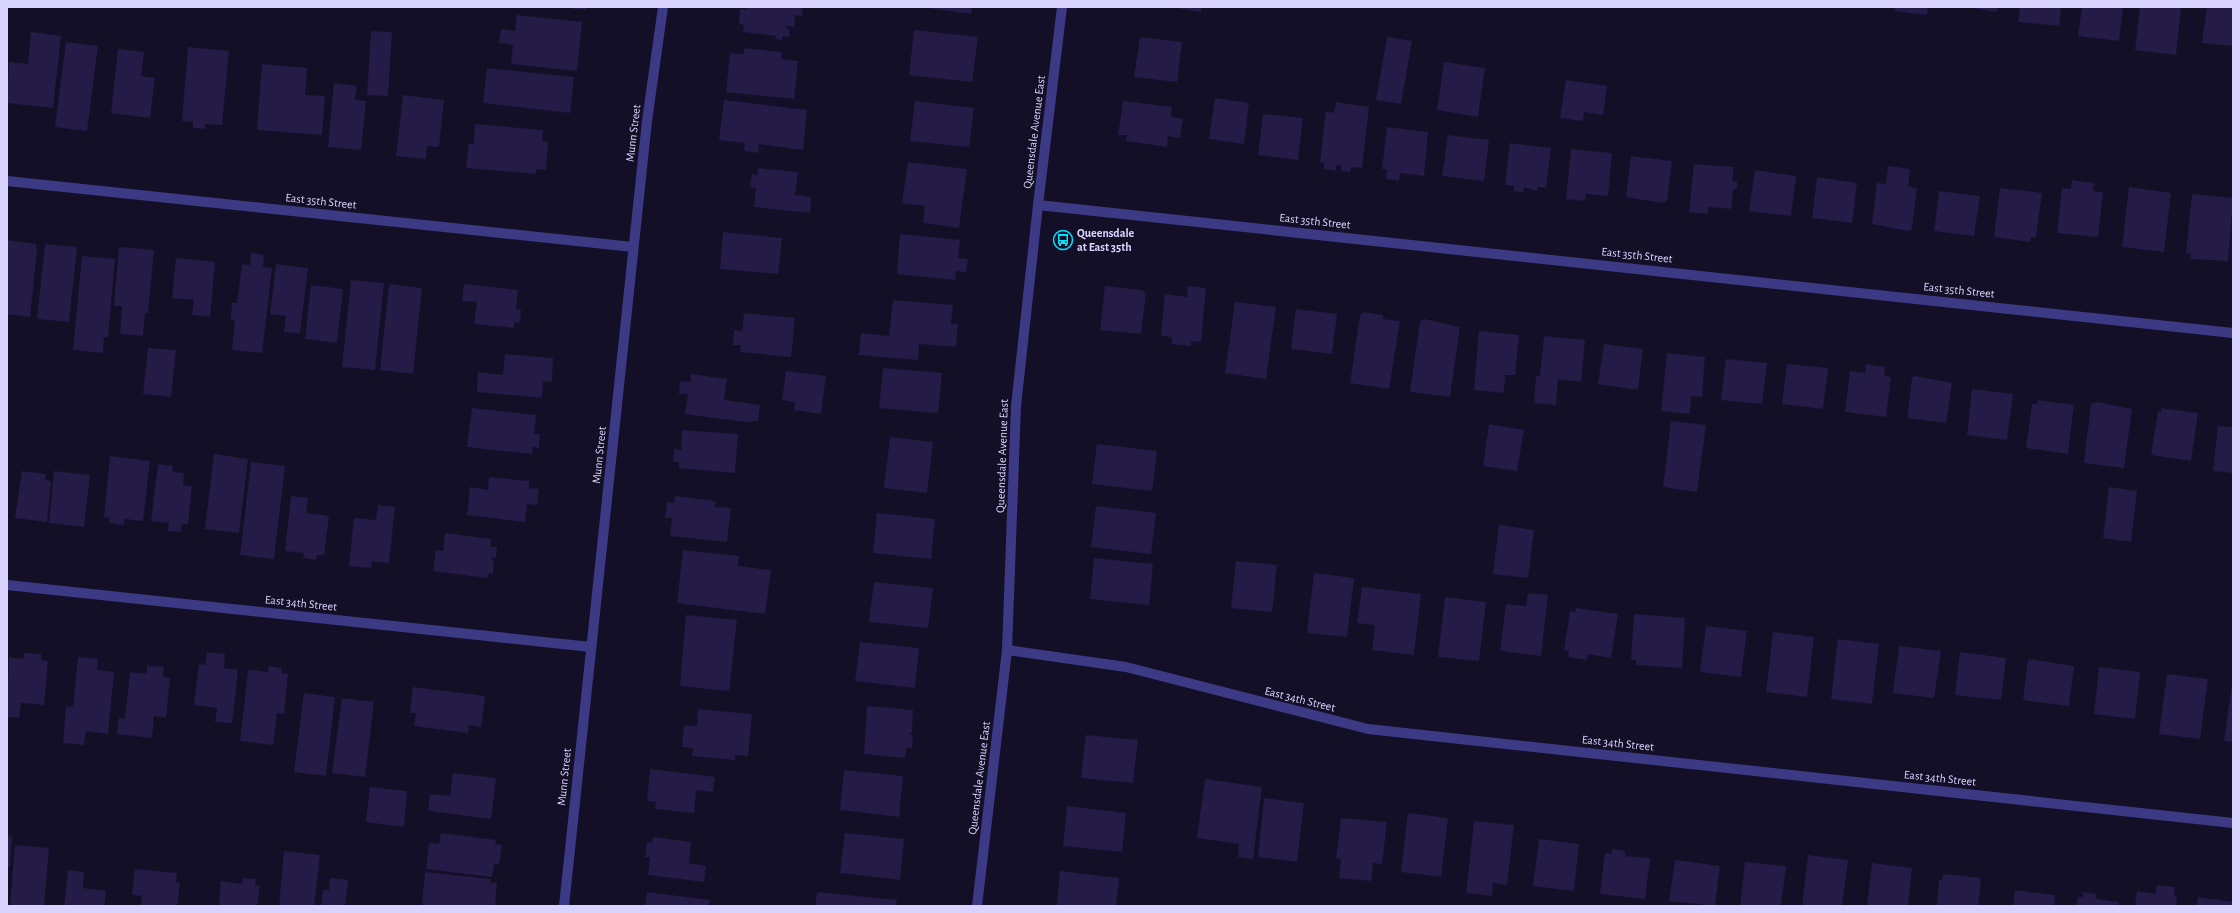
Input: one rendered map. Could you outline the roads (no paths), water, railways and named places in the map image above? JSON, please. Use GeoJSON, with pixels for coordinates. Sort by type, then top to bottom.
{"type":"FeatureCollection","features":[{"type":"Feature","properties":{"kind":"street","name":"Munn Street"},"geometry":{"type":"LineString","coordinates":[[564,906],[630,297],[633,247],[647,121],[663,7]]}},
{"type":"Feature","properties":{"kind":"street","name":"Queensdale Avenue East"},"geometry":{"type":"LineString","coordinates":[[977,906],[1007,650],[1016,406],[1062,7]]}},
{"type":"Feature","properties":{"kind":"street","name":"East 35th Street"},"geometry":{"type":"LineString","coordinates":[[7,181],[633,247]]}},
{"type":"Feature","properties":{"kind":"street","name":"East 35th Street"},"geometry":{"type":"LineString","coordinates":[[1038,205],[2233,333]]}},
{"type":"Feature","properties":{"kind":"street","name":"East 34th Street"},"geometry":{"type":"LineString","coordinates":[[7,585],[591,646]]}},
{"type":"Feature","properties":{"kind":"street","name":"East 34th Street"},"geometry":{"type":"LineString","coordinates":[[1007,650],[1126,667],[1368,729],[2233,823]]}},
{"type":"Feature","properties":{"kind":"place","name":"Queensdale at East 35th"},"geometry":{"type":"Point","coordinates":[1063,240]}}]}
